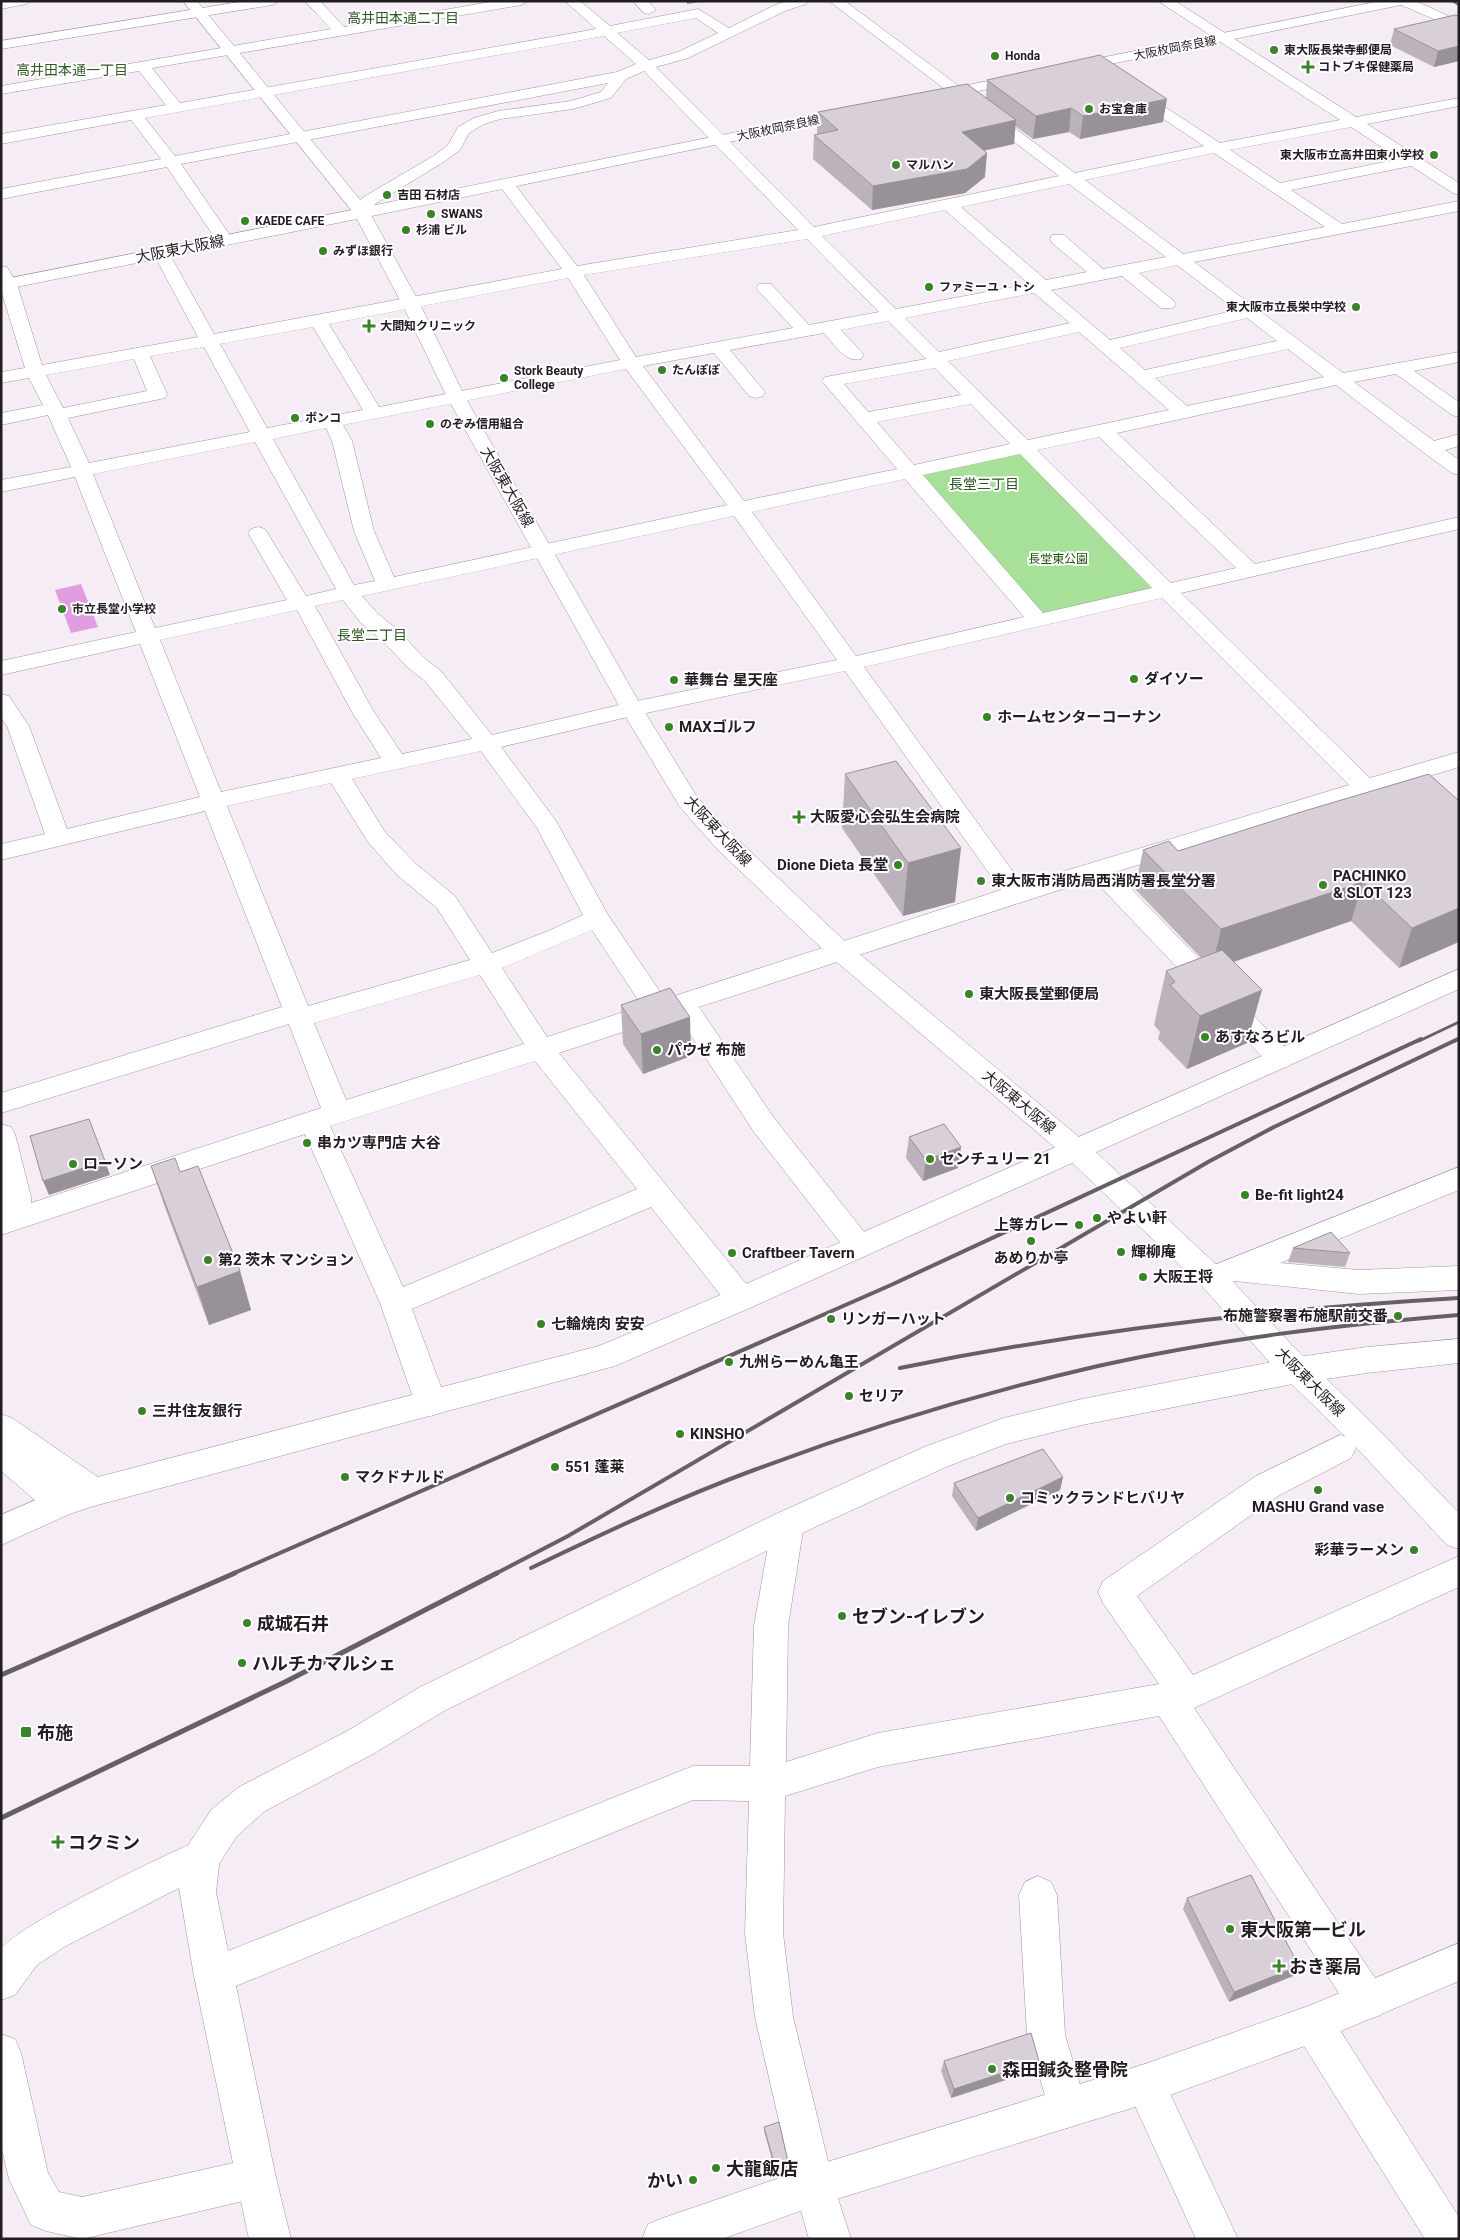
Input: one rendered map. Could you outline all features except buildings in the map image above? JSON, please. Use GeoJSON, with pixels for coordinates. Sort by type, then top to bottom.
{"type":"FeatureCollection","features":[{"type":"Feature","properties":{"kind":"street"},"geometry":{"type":"LineString","coordinates":[[1,5],[22,1]]}},
{"type":"Feature","properties":{"kind":"street"},"geometry":{"type":"LineString","coordinates":[[1,45],[195,7],[272,1]]}},
{"type":"Feature","properties":{"kind":"street"},"geometry":{"type":"LineString","coordinates":[[312,1],[341,32]]}},
{"type":"Feature","properties":{"kind":"street"},"geometry":{"type":"LineString","coordinates":[[1,90],[521,1]]}},
{"type":"Feature","properties":{"kind":"street"},"geometry":{"type":"LineString","coordinates":[[572,1],[646,65],[718,141],[1365,787]]}},
{"type":"Feature","properties":{"kind":"street"},"geometry":{"type":"LineString","coordinates":[[1,194],[620,76],[646,65],[683,55],[780,8],[802,1]]}},
{"type":"Feature","properties":{"kind":"street"},"geometry":{"type":"LineString","coordinates":[[836,1],[1459,469]]}},
{"type":"Feature","properties":{"kind":"street"},"geometry":{"type":"LineString","coordinates":[[1165,1],[1459,190]]}},
{"type":"Feature","properties":{"kind":"street"},"geometry":{"type":"LineString","coordinates":[[1402,1],[1459,26]]}},
{"type":"Feature","properties":{"kind":"street","name":"大阪枚岡奈良線"},"geometry":{"type":"LineString","coordinates":[[1054,72],[1402,1]]}},
{"type":"Feature","properties":{"kind":"street"},"geometry":{"type":"LineString","coordinates":[[195,7],[229,52],[362,213],[368,201],[455,147],[463,130],[480,121],[498,115],[573,105],[606,95],[620,76]]}},
{"type":"Feature","properties":{"kind":"street"},"geometry":{"type":"LineString","coordinates":[[1,139],[607,32],[698,14],[729,34]]}},
{"type":"Feature","properties":{"kind":"street"},"geometry":{"type":"LineString","coordinates":[[1092,64],[1106,74]]}},
{"type":"Feature","properties":{"kind":"street"},"geometry":{"type":"LineString","coordinates":[[144,66],[176,108]]}},
{"type":"Feature","properties":{"kind":"street"},"geometry":{"type":"LineString","coordinates":[[926,98],[1036,76]]}},
{"type":"Feature","properties":{"kind":"street"},"geometry":{"type":"LineString","coordinates":[[1122,85],[1339,230]]}},
{"type":"Feature","properties":{"kind":"street"},"geometry":{"type":"LineString","coordinates":[[1,378],[411,304],[573,272],[811,232],[1216,148],[1459,102]]}},
{"type":"Feature","properties":{"kind":"street","name":"大阪枚岡奈良線"},"geometry":{"type":"LineString","coordinates":[[362,213],[507,185],[869,109]]}},
{"type":"Feature","properties":{"kind":"street"},"geometry":{"type":"LineString","coordinates":[[135,115],[171,162],[225,240]]}},
{"type":"Feature","properties":{"kind":"street"},"geometry":{"type":"LineString","coordinates":[[1277,188],[1412,160]]}},
{"type":"Feature","properties":{"kind":"street"},"geometry":{"type":"LineString","coordinates":[[507,185],[573,272],[631,363],[738,508],[1016,894]]}},
{"type":"Feature","properties":{"kind":"street"},"geometry":{"type":"LineString","coordinates":[[948,204],[1082,326],[1184,413]]}},
{"type":"Feature","properties":{"kind":"street"},"geometry":{"type":"LineString","coordinates":[[1,486],[631,363],[1040,287],[1459,206]]}},
{"type":"Feature","properties":{"kind":"street","name":"大阪東大阪線"},"geometry":{"type":"LineString","coordinates":[[4,280],[161,253],[362,213],[411,304],[456,397],[632,709],[688,802],[727,844],[841,952],[1222,1274],[1298,1370],[1365,1436],[1459,1535]]}},
{"type":"Feature","properties":{"kind":"street"},"geometry":{"type":"LineString","coordinates":[[1058,240],[1100,275]]}},
{"type":"Feature","properties":{"kind":"street"},"geometry":{"type":"LineString","coordinates":[[161,253],[348,593],[369,618],[391,636],[415,662],[433,676],[488,743],[548,826],[597,918],[671,1007],[859,1246]]}},
{"type":"Feature","properties":{"kind":"street"},"geometry":{"type":"LineString","coordinates":[[1125,270],[1167,304]]}},
{"type":"Feature","properties":{"kind":"street"},"geometry":{"type":"LineString","coordinates":[[4,280],[35,372],[56,412],[82,470],[299,1015],[325,1117],[396,1303],[431,1403]]}},
{"type":"Feature","properties":{"kind":"street"},"geometry":{"type":"LineString","coordinates":[[764,288],[805,331]]}},
{"type":"Feature","properties":{"kind":"street"},"geometry":{"type":"LineString","coordinates":[[1106,346],[1249,312]]}},
{"type":"Feature","properties":{"kind":"street"},"geometry":{"type":"LineString","coordinates":[[318,321],[374,413]]}},
{"type":"Feature","properties":{"kind":"street"},"geometry":{"type":"LineString","coordinates":[[1038,620],[830,381],[937,360],[1082,326]]}},
{"type":"Feature","properties":{"kind":"street"},"geometry":{"type":"LineString","coordinates":[[828,327],[855,355]]}},
{"type":"Feature","properties":{"kind":"street"},"geometry":{"type":"LineString","coordinates":[[1141,376],[1290,343]]}},
{"type":"Feature","properties":{"kind":"street"},"geometry":{"type":"LineString","coordinates":[[718,347],[756,392]]}},
{"type":"Feature","properties":{"kind":"street"},"geometry":{"type":"LineString","coordinates":[[1,419],[56,412],[158,394],[140,353]]}},
{"type":"Feature","properties":{"kind":"street"},"geometry":{"type":"LineString","coordinates":[[1,668],[1339,379],[1459,357]]}},
{"type":"Feature","properties":{"kind":"street"},"geometry":{"type":"LineString","coordinates":[[1399,368],[1459,411]]}},
{"type":"Feature","properties":{"kind":"street"},"geometry":{"type":"LineString","coordinates":[[863,419],[975,398]]}},
{"type":"Feature","properties":{"kind":"street"},"geometry":{"type":"LineString","coordinates":[[332,421],[342,441],[364,531],[387,585]]}},
{"type":"Feature","properties":{"kind":"street"},"geometry":{"type":"LineString","coordinates":[[1103,430],[1250,571]]}},
{"type":"Feature","properties":{"kind":"street"},"geometry":{"type":"LineString","coordinates":[[1430,448],[1459,440]]}},
{"type":"Feature","properties":{"kind":"street"},"geometry":{"type":"LineString","coordinates":[[1,852],[214,801],[488,743],[632,709],[849,664],[1459,524]]}},
{"type":"Feature","properties":{"kind":"street"},"geometry":{"type":"LineString","coordinates":[[258,533],[301,603],[363,712],[396,763]]}},
{"type":"Feature","properties":{"kind":"street"},"geometry":{"type":"LineString","coordinates":[[1,702],[18,726],[58,838]]}},
{"type":"Feature","properties":{"kind":"street"},"geometry":{"type":"LineString","coordinates":[[9,1222],[325,1117],[541,1049],[1016,894],[1459,759]]}},
{"type":"Feature","properties":{"kind":"street"},"geometry":{"type":"LineString","coordinates":[[338,775],[376,837],[406,869],[446,902],[541,1049],[740,1299]]}},
{"type":"Feature","properties":{"kind":"street"},"geometry":{"type":"LineString","coordinates":[[1098,869],[1280,1059]]}},
{"type":"Feature","properties":{"kind":"street"},"geometry":{"type":"LineString","coordinates":[[1,1103],[299,1015],[487,964],[556,937],[597,918]]}},
{"type":"Feature","properties":{"kind":"street"},"geometry":{"type":"LineString","coordinates":[[1,1531],[61,1503],[94,1492],[604,1357],[740,1299],[1459,978]]}},
{"type":"Feature","properties":{"kind":"street"},"geometry":{"type":"LineString","coordinates":[[1,1134],[16,1197],[9,1222]]}},
{"type":"Feature","properties":{"kind":"street"},"geometry":{"type":"LineString","coordinates":[[1222,1274],[1459,1178]]}},
{"type":"Feature","properties":{"kind":"street"},"geometry":{"type":"LineString","coordinates":[[396,1303],[655,1193]]}},
{"type":"Feature","properties":{"kind":"street"},"geometry":{"type":"LineString","coordinates":[[1222,1274],[1359,1282],[1459,1278]]}},
{"type":"Feature","properties":{"kind":"street"},"geometry":{"type":"LineString","coordinates":[[270,2239],[213,1976],[197,1892],[202,1857],[224,1824],[252,1800],[361,1742],[432,1699],[788,1524],[935,1457],[1004,1431],[1082,1412],[1298,1370],[1367,1360],[1459,1352]]}},
{"type":"Feature","properties":{"kind":"street"},"geometry":{"type":"LineString","coordinates":[[1,1427],[94,1492]]}},
{"type":"Feature","properties":{"kind":"street"},"geometry":{"type":"LineString","coordinates":[[1340,1448],[1267,1486],[1114,1592],[1366,2001]]}},
{"type":"Feature","properties":{"kind":"street"},"geometry":{"type":"LineString","coordinates":[[1,1452],[61,1503]]}},
{"type":"Feature","properties":{"kind":"street"},"geometry":{"type":"LineString","coordinates":[[788,1524],[771,1626],[769,1784],[764,1933],[774,2017],[814,2186],[830,2239]]}},
{"type":"Feature","properties":{"kind":"street"},"geometry":{"type":"LineString","coordinates":[[213,1976],[693,1783],[769,1784],[878,1750],[1177,1697],[1459,1571]]}},
{"type":"Feature","properties":{"kind":"street"},"geometry":{"type":"LineString","coordinates":[[1,1982],[24,1952],[51,1934],[202,1857]]}},
{"type":"Feature","properties":{"kind":"street"},"geometry":{"type":"LineString","coordinates":[[1038,1894],[1046,2035],[1067,2108]]}},
{"type":"Feature","properties":{"kind":"street"},"geometry":{"type":"LineString","coordinates":[[663,2239],[814,2186],[1145,2084],[1313,2024],[1366,2001],[1457,1966]]}},
{"type":"Feature","properties":{"kind":"street"},"geometry":{"type":"LineString","coordinates":[[1313,2024],[1449,2239]]}},
{"type":"Feature","properties":{"kind":"street"},"geometry":{"type":"LineString","coordinates":[[1,2053],[29,2179],[46,2210],[82,2218],[256,2178]]}},
{"type":"Feature","properties":{"kind":"street"},"geometry":{"type":"LineString","coordinates":[[1145,2084],[1217,2239]]}},
{"type":"Feature","properties":{"kind":"green space","name":"長堂東公園"},"geometry":{"type":"Polygon","coordinates":[[[1020,452],[1156,587],[1040,614],[921,474],[1020,452]]]}},
{"type":"Feature","properties":{"kind":"shaded area"},"geometry":{"type":"Polygon","coordinates":[[[81,584],[98,627],[71,633],[55,590],[81,584]]]}},
{"type":"Feature","properties":{"kind":"railway"},"geometry":{"type":"LineString","coordinates":[[1452,1],[1459,5]]}},
{"type":"Feature","properties":{"kind":"railway"},"geometry":{"type":"LineString","coordinates":[[1419,1041],[1459,1022]]}},
{"type":"Feature","properties":{"kind":"railway"},"geometry":{"type":"LineString","coordinates":[[232,1574],[891,1285],[1421,1039]]}},
{"type":"Feature","properties":{"kind":"railway"},"geometry":{"type":"LineString","coordinates":[[495,1574],[568,1536],[1208,1162],[1274,1127],[1458,1039]]}},
{"type":"Feature","properties":{"kind":"railway"},"geometry":{"type":"LineString","coordinates":[[1455,1041],[1459,1039]]}},
{"type":"Feature","properties":{"kind":"railway"},"geometry":{"type":"LineString","coordinates":[[900,1368],[1039,1343],[1178,1323],[1318,1308],[1459,1298]]}},
{"type":"Feature","properties":{"kind":"railway"},"geometry":{"type":"LineString","coordinates":[[531,1568],[669,1504],[754,1470],[881,1426],[1054,1376],[1143,1356],[1278,1334],[1368,1323],[1459,1315]]}},
{"type":"Feature","properties":{"kind":"railway"},"geometry":{"type":"LineString","coordinates":[[1,1675],[235,1573]]}},
{"type":"Feature","properties":{"kind":"railway"},"geometry":{"type":"LineString","coordinates":[[1,1818],[285,1682],[497,1573]]}},
{"type":"Feature","properties":{"kind":"place","name":"東大阪長栄寺郵便局"},"geometry":{"type":"Point","coordinates":[1274,50]}},
{"type":"Feature","properties":{"kind":"place","name":"Honda"},"geometry":{"type":"Point","coordinates":[995,56]}},
{"type":"Feature","properties":{"kind":"place","name":"コトブキ保健薬局"},"geometry":{"type":"Point","coordinates":[1308,67]}},
{"type":"Feature","properties":{"kind":"place","name":"お宝倉庫"},"geometry":{"type":"Point","coordinates":[1089,109]}},
{"type":"Feature","properties":{"kind":"place","name":"東大阪市立高井田東小学校"},"geometry":{"type":"Point","coordinates":[1434,155]}},
{"type":"Feature","properties":{"kind":"place","name":"マルハン"},"geometry":{"type":"Point","coordinates":[896,165]}},
{"type":"Feature","properties":{"kind":"place","name":"吉田 石材店"},"geometry":{"type":"Point","coordinates":[387,195]}},
{"type":"Feature","properties":{"kind":"place","name":"SWANS"},"geometry":{"type":"Point","coordinates":[431,214]}},
{"type":"Feature","properties":{"kind":"place","name":"KAEDE CAFE"},"geometry":{"type":"Point","coordinates":[245,221]}},
{"type":"Feature","properties":{"kind":"place","name":"杉浦 ビル"},"geometry":{"type":"Point","coordinates":[406,230]}},
{"type":"Feature","properties":{"kind":"place","name":"みずほ銀行"},"geometry":{"type":"Point","coordinates":[323,251]}},
{"type":"Feature","properties":{"kind":"place","name":"ファミーユ・トシ"},"geometry":{"type":"Point","coordinates":[929,287]}},
{"type":"Feature","properties":{"kind":"place","name":"東大阪市立長栄中学校"},"geometry":{"type":"Point","coordinates":[1356,307]}},
{"type":"Feature","properties":{"kind":"place","name":"大間知クリニック"},"geometry":{"type":"Point","coordinates":[369,326]}},
{"type":"Feature","properties":{"kind":"place","name":"たんぽぽ"},"geometry":{"type":"Point","coordinates":[662,370]}},
{"type":"Feature","properties":{"kind":"place","name":"Stork Beauty College"},"geometry":{"type":"Point","coordinates":[504,378]}},
{"type":"Feature","properties":{"kind":"place","name":"ボンコ"},"geometry":{"type":"Point","coordinates":[295,418]}},
{"type":"Feature","properties":{"kind":"place","name":"のぞみ信用組合"},"geometry":{"type":"Point","coordinates":[430,424]}},
{"type":"Feature","properties":{"kind":"place","name":"市立長堂小学校"},"geometry":{"type":"Point","coordinates":[62,609]}},
{"type":"Feature","properties":{"kind":"place","name":"ダイソー"},"geometry":{"type":"Point","coordinates":[1134,679]}},
{"type":"Feature","properties":{"kind":"place","name":"華舞台 星天座"},"geometry":{"type":"Point","coordinates":[674,680]}},
{"type":"Feature","properties":{"kind":"place","name":"ホームセンターコーナン"},"geometry":{"type":"Point","coordinates":[987,717]}},
{"type":"Feature","properties":{"kind":"place","name":"MAXゴルフ"},"geometry":{"type":"Point","coordinates":[669,727]}},
{"type":"Feature","properties":{"kind":"place","name":"大阪愛心会弘生会病院"},"geometry":{"type":"Point","coordinates":[799,817]}},
{"type":"Feature","properties":{"kind":"place","name":"Dione Dieta 長堂"},"geometry":{"type":"Point","coordinates":[898,865]}},
{"type":"Feature","properties":{"kind":"place","name":"東大阪市消防局西消防署長堂分署"},"geometry":{"type":"Point","coordinates":[981,881]}},
{"type":"Feature","properties":{"kind":"place","name":"PACHINKO & SLOT 123"},"geometry":{"type":"Point","coordinates":[1323,885]}},
{"type":"Feature","properties":{"kind":"place","name":"東大阪長堂郵便局"},"geometry":{"type":"Point","coordinates":[969,994]}},
{"type":"Feature","properties":{"kind":"place","name":"あすなろビル"},"geometry":{"type":"Point","coordinates":[1205,1037]}},
{"type":"Feature","properties":{"kind":"place","name":"パウゼ 布施"},"geometry":{"type":"Point","coordinates":[657,1050]}},
{"type":"Feature","properties":{"kind":"place","name":"串カツ専門店 大谷"},"geometry":{"type":"Point","coordinates":[307,1143]}},
{"type":"Feature","properties":{"kind":"place","name":"センチュリー 21"},"geometry":{"type":"Point","coordinates":[930,1159]}},
{"type":"Feature","properties":{"kind":"place","name":"ローソン"},"geometry":{"type":"Point","coordinates":[73,1164]}},
{"type":"Feature","properties":{"kind":"place","name":"Be-fit light24"},"geometry":{"type":"Point","coordinates":[1245,1195]}},
{"type":"Feature","properties":{"kind":"place","name":"やよい軒"},"geometry":{"type":"Point","coordinates":[1097,1218]}},
{"type":"Feature","properties":{"kind":"place","name":"上等カレー"},"geometry":{"type":"Point","coordinates":[1079,1225]}},
{"type":"Feature","properties":{"kind":"place","name":"あめりか亭"},"geometry":{"type":"Point","coordinates":[1031,1241]}},
{"type":"Feature","properties":{"kind":"place","name":"輝柳庵"},"geometry":{"type":"Point","coordinates":[1121,1252]}},
{"type":"Feature","properties":{"kind":"place","name":"Craftbeer Tavern"},"geometry":{"type":"Point","coordinates":[732,1253]}},
{"type":"Feature","properties":{"kind":"place","name":"第2 茨木 マンション"},"geometry":{"type":"Point","coordinates":[208,1260]}},
{"type":"Feature","properties":{"kind":"place","name":"大阪王将"},"geometry":{"type":"Point","coordinates":[1143,1277]}},
{"type":"Feature","properties":{"kind":"place","name":"布施警察署布施駅前交番"},"geometry":{"type":"Point","coordinates":[1398,1316]}},
{"type":"Feature","properties":{"kind":"place","name":"リンガーハット"},"geometry":{"type":"Point","coordinates":[831,1319]}},
{"type":"Feature","properties":{"kind":"place","name":"七輪焼肉 安安"},"geometry":{"type":"Point","coordinates":[541,1324]}},
{"type":"Feature","properties":{"kind":"place","name":"九州らーめん亀王"},"geometry":{"type":"Point","coordinates":[729,1362]}},
{"type":"Feature","properties":{"kind":"place","name":"セリア"},"geometry":{"type":"Point","coordinates":[849,1396]}},
{"type":"Feature","properties":{"kind":"place","name":"三井住友銀行"},"geometry":{"type":"Point","coordinates":[142,1411]}},
{"type":"Feature","properties":{"kind":"place","name":"KINSHO"},"geometry":{"type":"Point","coordinates":[680,1434]}},
{"type":"Feature","properties":{"kind":"place","name":"551 蓬莱"},"geometry":{"type":"Point","coordinates":[555,1467]}},
{"type":"Feature","properties":{"kind":"place","name":"マクドナルド"},"geometry":{"type":"Point","coordinates":[345,1477]}},
{"type":"Feature","properties":{"kind":"place","name":"MASHU Grand vase"},"geometry":{"type":"Point","coordinates":[1318,1490]}},
{"type":"Feature","properties":{"kind":"place","name":"コミックランドヒバリヤ"},"geometry":{"type":"Point","coordinates":[1010,1498]}},
{"type":"Feature","properties":{"kind":"place","name":"彩華ラーメン"},"geometry":{"type":"Point","coordinates":[1414,1550]}},
{"type":"Feature","properties":{"kind":"place","name":"セブン-イレブン"},"geometry":{"type":"Point","coordinates":[842,1616]}},
{"type":"Feature","properties":{"kind":"place","name":"成城石井"},"geometry":{"type":"Point","coordinates":[247,1623]}},
{"type":"Feature","properties":{"kind":"place","name":"ハルチカマルシェ"},"geometry":{"type":"Point","coordinates":[242,1663]}},
{"type":"Feature","properties":{"kind":"place","name":"布施"},"geometry":{"type":"Point","coordinates":[26,1732]}},
{"type":"Feature","properties":{"kind":"place","name":"コクミン"},"geometry":{"type":"Point","coordinates":[58,1842]}},
{"type":"Feature","properties":{"kind":"place","name":"東大阪第一ビル"},"geometry":{"type":"Point","coordinates":[1230,1929]}},
{"type":"Feature","properties":{"kind":"place","name":"おき薬局"},"geometry":{"type":"Point","coordinates":[1279,1966]}},
{"type":"Feature","properties":{"kind":"place","name":"森田鍼灸整骨院"},"geometry":{"type":"Point","coordinates":[992,2069]}},
{"type":"Feature","properties":{"kind":"place","name":"大龍飯店"},"geometry":{"type":"Point","coordinates":[716,2168]}},
{"type":"Feature","properties":{"kind":"place","name":"かい"},"geometry":{"type":"Point","coordinates":[693,2180]}},
{"type":"Feature","properties":{"kind":"district","name":"高井田本通二丁目"},"geometry":{"type":"Point","coordinates":[403,18]}},
{"type":"Feature","properties":{"kind":"district","name":"高井田本通一丁目"},"geometry":{"type":"Point","coordinates":[72,70]}},
{"type":"Feature","properties":{"kind":"district","name":"長堂三丁目"},"geometry":{"type":"Point","coordinates":[984,484]}},
{"type":"Feature","properties":{"kind":"district","name":"長堂二丁目"},"geometry":{"type":"Point","coordinates":[372,635]}}]}
